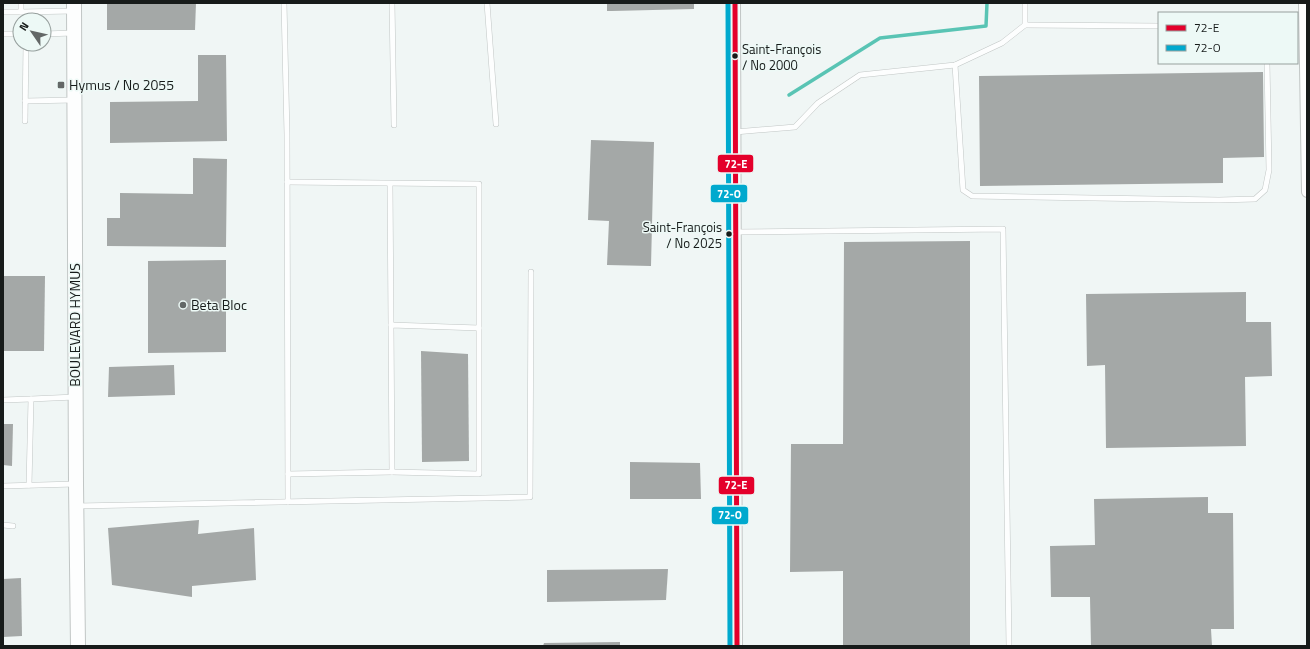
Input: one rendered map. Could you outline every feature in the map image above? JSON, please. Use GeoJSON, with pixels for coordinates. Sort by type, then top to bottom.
{"type":"FeatureCollection","features":[{"type":"Feature","properties":{"kind":"street"},"geometry":{"type":"LineString","coordinates":[[734,3],[737,646]]}},
{"type":"Feature","properties":{"kind":"street"},"geometry":{"type":"LineString","coordinates":[[1304,3],[1307,192]]}},
{"type":"Feature","properties":{"kind":"street","name":"BOULEVARD HYMUS"},"geometry":{"type":"LineString","coordinates":[[74,7],[75,397],[78,646]]}},
{"type":"Feature","properties":{"kind":"lane"},"geometry":{"type":"LineString","coordinates":[[21,3],[21,12],[74,7]]}},
{"type":"Feature","properties":{"kind":"lane"},"geometry":{"type":"LineString","coordinates":[[284,3],[287,182],[288,502]]}},
{"type":"Feature","properties":{"kind":"lane"},"geometry":{"type":"LineString","coordinates":[[392,3],[394,125]]}},
{"type":"Feature","properties":{"kind":"lane"},"geometry":{"type":"LineString","coordinates":[[487,3],[496,124]]}},
{"type":"Feature","properties":{"kind":"lane"},"geometry":{"type":"LineString","coordinates":[[1025,3],[1025,25]]}},
{"type":"Feature","properties":{"kind":"lane"},"geometry":{"type":"LineString","coordinates":[[735,132],[795,127],[818,103],[860,75],[955,64],[1002,43],[1025,25],[1158,26]]}},
{"type":"Feature","properties":{"kind":"lane"},"geometry":{"type":"LineString","coordinates":[[52,34],[74,33]]}},
{"type":"Feature","properties":{"kind":"lane"},"geometry":{"type":"LineString","coordinates":[[25,121],[26,52]]}},
{"type":"Feature","properties":{"kind":"lane"},"geometry":{"type":"LineString","coordinates":[[955,64],[963,190],[972,196],[1219,200],[1255,198],[1265,190],[1269,170],[1267,64]]}},
{"type":"Feature","properties":{"kind":"lane"},"geometry":{"type":"LineString","coordinates":[[25,101],[74,100]]}},
{"type":"Feature","properties":{"kind":"lane"},"geometry":{"type":"LineString","coordinates":[[287,182],[479,184],[479,474],[392,472],[288,474]]}},
{"type":"Feature","properties":{"kind":"lane"},"geometry":{"type":"LineString","coordinates":[[390,184],[392,472]]}},
{"type":"Feature","properties":{"kind":"lane"},"geometry":{"type":"LineString","coordinates":[[736,232],[1003,229],[1009,646]]}},
{"type":"Feature","properties":{"kind":"lane"},"geometry":{"type":"LineString","coordinates":[[76,506],[530,498],[531,272]]}},
{"type":"Feature","properties":{"kind":"lane"},"geometry":{"type":"LineString","coordinates":[[391,325],[479,328]]}},
{"type":"Feature","properties":{"kind":"lane"},"geometry":{"type":"LineString","coordinates":[[3,400],[75,397]]}},
{"type":"Feature","properties":{"kind":"lane"},"geometry":{"type":"LineString","coordinates":[[29,485],[31,399]]}},
{"type":"Feature","properties":{"kind":"lane"},"geometry":{"type":"LineString","coordinates":[[3,486],[76,484]]}},
{"type":"Feature","properties":{"kind":"lane"},"geometry":{"type":"LineString","coordinates":[[3,525],[13,526]]}},
{"type":"Feature","properties":{"kind":"building"},"geometry":{"type":"Polygon","coordinates":[[[107,3],[196,3],[195,30],[107,30],[107,3]]]}},
{"type":"Feature","properties":{"kind":"building"},"geometry":{"type":"Polygon","coordinates":[[[607,3],[694,3],[694,9],[607,11],[607,3]]]}},
{"type":"Feature","properties":{"kind":"building"},"geometry":{"type":"Polygon","coordinates":[[[198,55],[226,55],[227,141],[110,143],[110,102],[198,101],[198,55]]]}},
{"type":"Feature","properties":{"kind":"building"},"geometry":{"type":"Polygon","coordinates":[[[1263,72],[1264,157],[1223,158],[1223,183],[980,186],[979,76],[1263,72]]]}},
{"type":"Feature","properties":{"kind":"building"},"geometry":{"type":"Polygon","coordinates":[[[591,140],[654,142],[651,266],[607,265],[609,221],[588,220],[591,140]]]}},
{"type":"Feature","properties":{"kind":"building"},"geometry":{"type":"Polygon","coordinates":[[[193,158],[227,159],[226,247],[107,246],[107,218],[120,218],[120,193],[193,194],[193,158]]]}},
{"type":"Feature","properties":{"kind":"building"},"geometry":{"type":"Polygon","coordinates":[[[970,241],[970,646],[843,646],[843,571],[790,572],[791,444],[843,444],[844,242],[970,241]]]}},
{"type":"Feature","properties":{"kind":"building"},"geometry":{"type":"Polygon","coordinates":[[[226,260],[226,352],[148,353],[148,261],[226,260]]]}},
{"type":"Feature","properties":{"kind":"building"},"geometry":{"type":"Polygon","coordinates":[[[3,276],[45,276],[44,351],[3,351],[3,276]]]}},
{"type":"Feature","properties":{"kind":"building"},"geometry":{"type":"Polygon","coordinates":[[[1246,292],[1246,322],[1271,322],[1272,376],[1245,377],[1246,446],[1106,448],[1105,365],[1087,366],[1086,294],[1246,292]]]}},
{"type":"Feature","properties":{"kind":"building"},"geometry":{"type":"Polygon","coordinates":[[[421,351],[468,354],[469,461],[422,462],[421,351]]]}},
{"type":"Feature","properties":{"kind":"building"},"geometry":{"type":"Polygon","coordinates":[[[174,365],[175,395],[108,397],[109,367],[174,365]]]}},
{"type":"Feature","properties":{"kind":"building"},"geometry":{"type":"Polygon","coordinates":[[[3,424],[13,424],[12,466],[3,465],[3,424]]]}},
{"type":"Feature","properties":{"kind":"building"},"geometry":{"type":"Polygon","coordinates":[[[630,462],[700,463],[701,499],[630,499],[630,462]]]}},
{"type":"Feature","properties":{"kind":"building"},"geometry":{"type":"Polygon","coordinates":[[[1208,497],[1208,513],[1233,513],[1234,629],[1211,629],[1212,646],[1091,646],[1090,597],[1051,597],[1050,546],[1095,545],[1094,499],[1208,497]]]}},
{"type":"Feature","properties":{"kind":"building"},"geometry":{"type":"Polygon","coordinates":[[[199,520],[198,534],[254,528],[256,580],[192,586],[192,597],[112,585],[108,528],[199,520]]]}},
{"type":"Feature","properties":{"kind":"building"},"geometry":{"type":"Polygon","coordinates":[[[668,569],[666,600],[547,602],[547,570],[668,569]]]}},
{"type":"Feature","properties":{"kind":"building"},"geometry":{"type":"Polygon","coordinates":[[[21,578],[22,636],[3,637],[3,579],[21,578]]]}},
{"type":"Feature","properties":{"kind":"building"},"geometry":{"type":"Polygon","coordinates":[[[620,642],[620,646],[543,646],[544,643],[620,642]]]}},
{"type":"Feature","properties":{"kind":"waterway"},"geometry":{"type":"LineString","coordinates":[[789,95],[880,38],[986,26],[987,3]]}},
{"type":"Feature","properties":{"kind":"transit line","name":"72-O"},"geometry":{"type":"LineString","coordinates":[[728,3],[730,646]]}},
{"type":"Feature","properties":{"kind":"transit line","name":"72-E"},"geometry":{"type":"LineString","coordinates":[[735,3],[737,646]]}},
{"type":"Feature","properties":{"kind":"place","name":"Saint-François / No 2000"},"geometry":{"type":"Point","coordinates":[735,56]}},
{"type":"Feature","properties":{"kind":"place","name":"Hymus / No 2055"},"geometry":{"type":"Point","coordinates":[61,85]}},
{"type":"Feature","properties":{"kind":"place","name":"Saint-François / No 2025"},"geometry":{"type":"Point","coordinates":[729,234]}},
{"type":"Feature","properties":{"kind":"place","name":"Beta Bloc"},"geometry":{"type":"Point","coordinates":[183,305]}}]}
